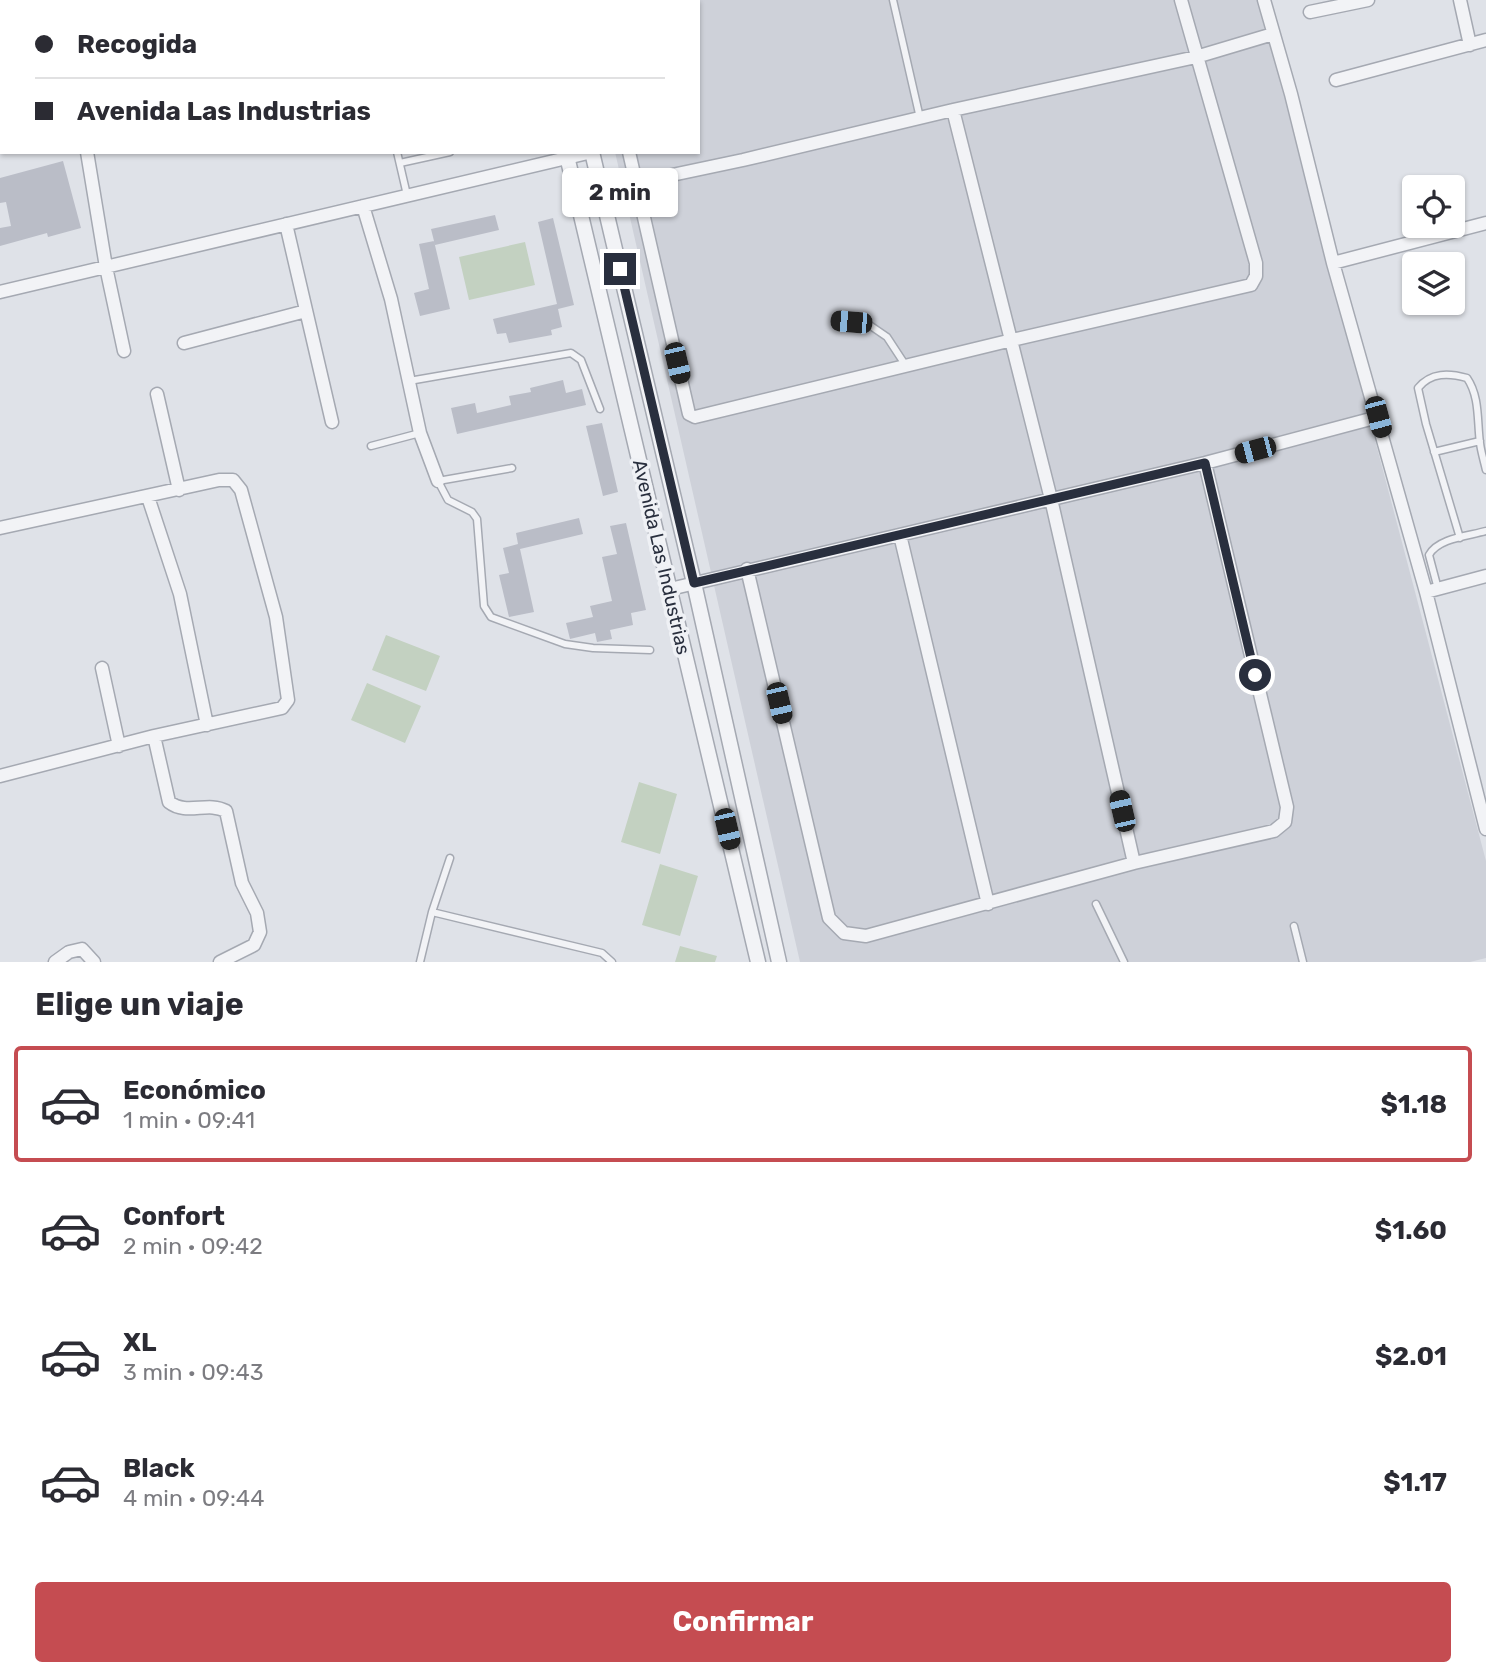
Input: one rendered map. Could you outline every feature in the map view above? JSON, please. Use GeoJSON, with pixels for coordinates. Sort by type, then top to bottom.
{"type":"FeatureCollection","features":[{"type":"Feature","properties":{"kind":"street"},"geometry":{"type":"LineString","coordinates":[[629,154],[689,414],[695,417],[1251,285],[1256,276],[1256,263],[1181,0]]}},
{"type":"Feature","properties":{"kind":"street"},"geometry":{"type":"LineString","coordinates":[[1264,0],[1291,94],[1333,263],[1432,591],[1486,829]]}},
{"type":"Feature","properties":{"kind":"street"},"geometry":{"type":"LineString","coordinates":[[1310,12],[1368,0]]}},
{"type":"Feature","properties":{"kind":"street"},"geometry":{"type":"LineString","coordinates":[[1460,0],[1470,46]]}},
{"type":"Feature","properties":{"kind":"street"},"geometry":{"type":"LineString","coordinates":[[601,190],[1196,57],[1273,34]]}},
{"type":"Feature","properties":{"kind":"street"},"geometry":{"type":"LineString","coordinates":[[1336,80],[1486,40]]}},
{"type":"Feature","properties":{"kind":"street"},"geometry":{"type":"LineString","coordinates":[[953,110],[1051,499],[1134,863]]}},
{"type":"Feature","properties":{"kind":"street"},"geometry":{"type":"LineString","coordinates":[[87,154],[106,267],[124,351]]}},
{"type":"Feature","properties":{"kind":"street","name":"Avenida Las Industrias"},"geometry":{"type":"LineString","coordinates":[[592,154],[694,583],[779,962]]}},
{"type":"Feature","properties":{"kind":"street"},"geometry":{"type":"LineString","coordinates":[[0,292],[567,155]]}},
{"type":"Feature","properties":{"kind":"street","name":"Avenida Las Industrias"},"geometry":{"type":"LineString","coordinates":[[567,155],[758,962]]}},
{"type":"Feature","properties":{"kind":"street"},"geometry":{"type":"LineString","coordinates":[[363,206],[391,299],[420,433],[438,481]]}},
{"type":"Feature","properties":{"kind":"street"},"geometry":{"type":"LineString","coordinates":[[1333,263],[1486,223]]}},
{"type":"Feature","properties":{"kind":"street"},"geometry":{"type":"LineString","coordinates":[[286,224],[332,422]]}},
{"type":"Feature","properties":{"kind":"street"},"geometry":{"type":"LineString","coordinates":[[184,343],[306,312]]}},
{"type":"Feature","properties":{"kind":"street"},"geometry":{"type":"LineString","coordinates":[[157,394],[179,490]]}},
{"type":"Feature","properties":{"kind":"street"},"geometry":{"type":"LineString","coordinates":[[670,589],[1205,463],[1378,417]]}},
{"type":"Feature","properties":{"kind":"street"},"geometry":{"type":"LineString","coordinates":[[747,569],[829,918],[844,933],[866,936],[1134,863],[1274,831],[1284,822],[1287,807],[1205,463]]}},
{"type":"Feature","properties":{"kind":"street"},"geometry":{"type":"LineString","coordinates":[[0,528],[219,480],[233,481],[241,490],[276,617],[288,700],[282,708],[154,736],[0,776]]}},
{"type":"Feature","properties":{"kind":"street"},"geometry":{"type":"LineString","coordinates":[[148,497],[180,594],[207,724]]}},
{"type":"Feature","properties":{"kind":"street"},"geometry":{"type":"LineString","coordinates":[[900,535],[988,904]]}},
{"type":"Feature","properties":{"kind":"street"},"geometry":{"type":"LineString","coordinates":[[1432,591],[1486,576]]}},
{"type":"Feature","properties":{"kind":"street"},"geometry":{"type":"LineString","coordinates":[[102,668],[119,746]]}},
{"type":"Feature","properties":{"kind":"street"},"geometry":{"type":"LineString","coordinates":[[154,736],[169,802],[177,809],[220,808],[226,811],[242,883],[257,913],[260,932],[254,945],[220,962]]}},
{"type":"Feature","properties":{"kind":"street"},"geometry":{"type":"LineString","coordinates":[[55,962],[69,952],[82,949],[94,962]]}},
{"type":"Feature","properties":{"kind":"lane"},"geometry":{"type":"LineString","coordinates":[[893,0],[920,118]]}},
{"type":"Feature","properties":{"kind":"lane"},"geometry":{"type":"LineString","coordinates":[[398,154],[407,195]]}},
{"type":"Feature","properties":{"kind":"lane"},"geometry":{"type":"LineString","coordinates":[[400,163],[441,154]]}},
{"type":"Feature","properties":{"kind":"lane"},"geometry":{"type":"LineString","coordinates":[[835,321],[868,324],[887,337],[906,366]]}},
{"type":"Feature","properties":{"kind":"lane"},"geometry":{"type":"LineString","coordinates":[[409,381],[571,353],[581,360],[600,409]]}},
{"type":"Feature","properties":{"kind":"lane"},"geometry":{"type":"LineString","coordinates":[[1460,538],[1418,388],[1424,380],[1433,376],[1454,375],[1467,378],[1472,385],[1486,470]]}},
{"type":"Feature","properties":{"kind":"lane"},"geometry":{"type":"LineString","coordinates":[[371,446],[420,433]]}},
{"type":"Feature","properties":{"kind":"lane"},"geometry":{"type":"LineString","coordinates":[[1434,452],[1480,441]]}},
{"type":"Feature","properties":{"kind":"lane"},"geometry":{"type":"LineString","coordinates":[[512,468],[438,481],[447,500],[472,512],[477,519],[484,606],[491,617],[565,644],[650,650]]}},
{"type":"Feature","properties":{"kind":"lane"},"geometry":{"type":"LineString","coordinates":[[1432,591],[1429,555],[1431,550],[1445,542],[1486,531]]}},
{"type":"Feature","properties":{"kind":"lane"},"geometry":{"type":"LineString","coordinates":[[420,962],[432,912],[450,858]]}},
{"type":"Feature","properties":{"kind":"lane"},"geometry":{"type":"LineString","coordinates":[[1096,904],[1124,962]]}},
{"type":"Feature","properties":{"kind":"lane"},"geometry":{"type":"LineString","coordinates":[[432,912],[602,953],[612,962]]}},
{"type":"Feature","properties":{"kind":"lane"},"geometry":{"type":"LineString","coordinates":[[1294,926],[1303,962]]}},
{"type":"Feature","properties":{"kind":"shaded area"},"geometry":{"type":"Polygon","coordinates":[[[700,0],[1259,0],[1486,861],[1486,958],[1470,962],[800,962],[615,154],[700,154],[700,0]]]}},
{"type":"Feature","properties":{"kind":"green space"},"geometry":{"type":"Polygon","coordinates":[[[525,242],[535,285],[469,300],[459,257],[525,242]]]}},
{"type":"Feature","properties":{"kind":"green space"},"geometry":{"type":"Polygon","coordinates":[[[386,635],[440,656],[426,691],[372,670],[386,635]]]}},
{"type":"Feature","properties":{"kind":"green space"},"geometry":{"type":"Polygon","coordinates":[[[367,683],[421,706],[405,743],[351,720],[367,683]]]}},
{"type":"Feature","properties":{"kind":"green space"},"geometry":{"type":"Polygon","coordinates":[[[639,782],[677,794],[660,854],[621,842],[639,782]]]}},
{"type":"Feature","properties":{"kind":"green space"},"geometry":{"type":"Polygon","coordinates":[[[660,864],[698,876],[680,936],[642,925],[660,864]]]}},
{"type":"Feature","properties":{"kind":"green space"},"geometry":{"type":"Polygon","coordinates":[[[680,946],[717,956],[715,962],[675,962],[680,946]]]}},
{"type":"Feature","properties":{"kind":"building"},"geometry":{"type":"Polygon","coordinates":[[[63,161],[81,228],[48,237],[47,233],[0,246],[0,228],[11,226],[6,202],[0,203],[0,178],[63,161]]]}},
{"type":"Feature","properties":{"kind":"building"},"geometry":{"type":"Polygon","coordinates":[[[495,215],[499,230],[435,245],[431,229],[495,215]]]}},
{"type":"Feature","properties":{"kind":"building"},"geometry":{"type":"Polygon","coordinates":[[[553,218],[574,305],[558,309],[562,327],[551,330],[552,335],[509,343],[506,333],[497,334],[493,319],[557,304],[538,222],[553,218]]]}},
{"type":"Feature","properties":{"kind":"building"},"geometry":{"type":"Polygon","coordinates":[[[434,241],[450,309],[420,316],[414,293],[429,289],[419,244],[434,241]]]}},
{"type":"Feature","properties":{"kind":"building"},"geometry":{"type":"Polygon","coordinates":[[[563,380],[566,393],[582,389],[586,405],[457,434],[451,408],[475,403],[477,413],[511,405],[509,396],[531,392],[530,388],[563,380]]]}},
{"type":"Feature","properties":{"kind":"building"},"geometry":{"type":"Polygon","coordinates":[[[602,423],[618,492],[603,496],[586,426],[602,423]]]}},
{"type":"Feature","properties":{"kind":"building"},"geometry":{"type":"Polygon","coordinates":[[[579,518],[583,534],[520,549],[534,612],[509,617],[499,575],[509,573],[503,548],[518,544],[516,533],[579,518]]]}},
{"type":"Feature","properties":{"kind":"building"},"geometry":{"type":"Polygon","coordinates":[[[626,523],[646,610],[631,613],[633,625],[610,630],[612,639],[597,642],[595,633],[570,639],[566,623],[593,617],[590,606],[612,601],[602,557],[617,554],[610,526],[626,523]]]}},
{"type":"Feature","properties":{"kind":"route"},"geometry":{"type":"LineString","coordinates":[[620,269],[694,583],[1205,463],[1255,675]]}}]}
